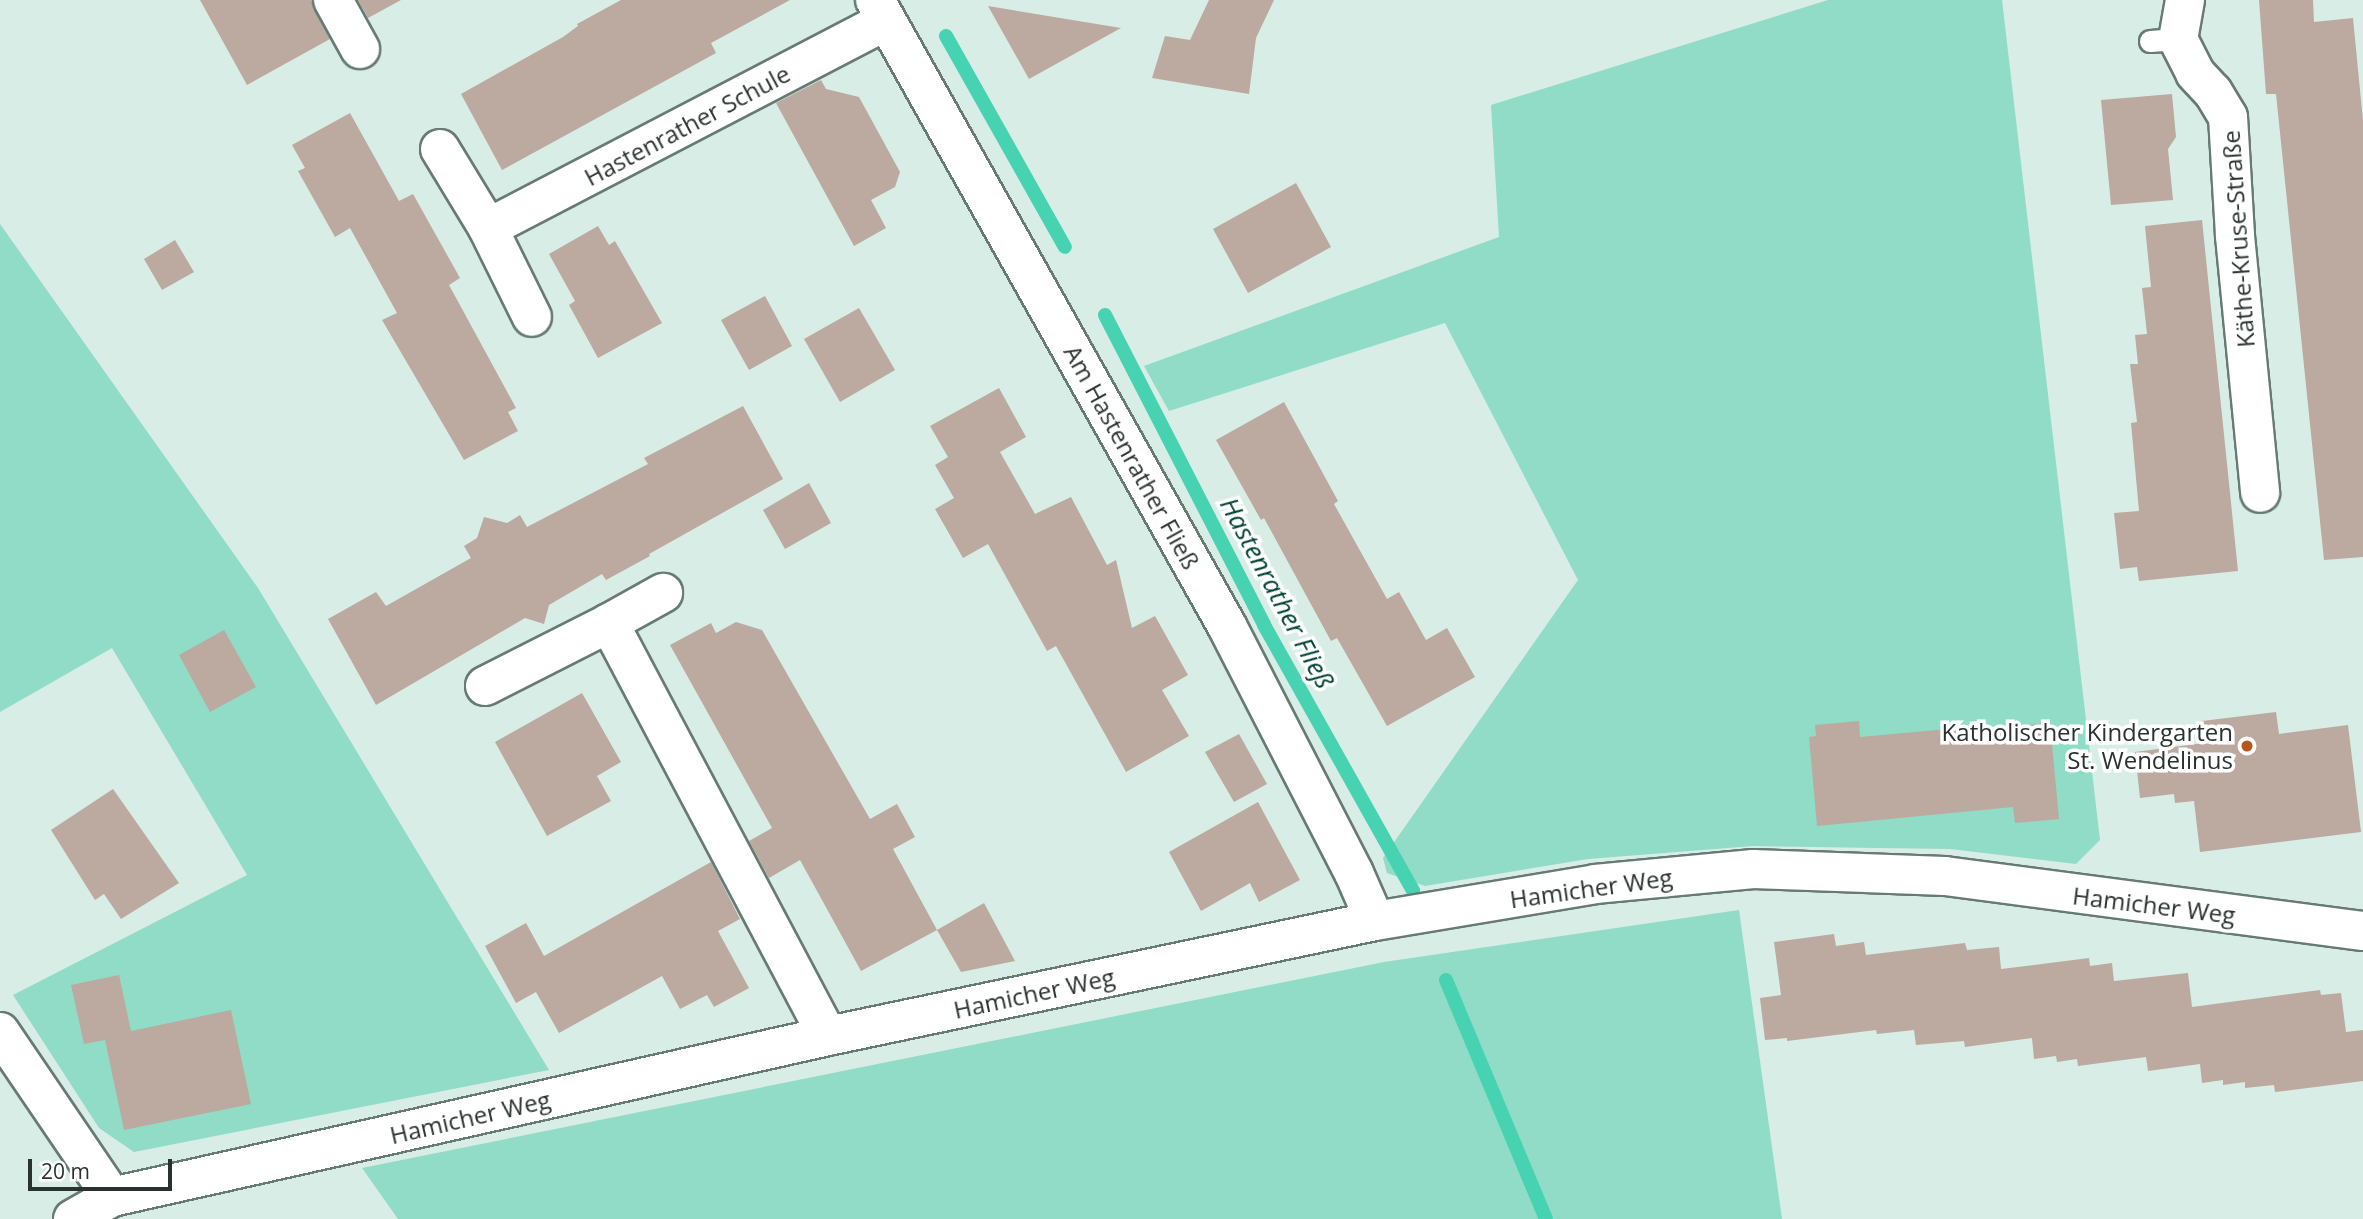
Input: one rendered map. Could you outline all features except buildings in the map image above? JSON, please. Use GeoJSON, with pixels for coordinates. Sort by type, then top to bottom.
{"type":"FeatureCollection","features":[{"type":"Feature","properties":{"kind":"street"},"geometry":{"type":"LineString","coordinates":[[333,0],[360,49]]}},
{"type":"Feature","properties":{"kind":"street","name":"Käthe-Kruse-Straße"},"geometry":{"type":"LineString","coordinates":[[2185,0],[2164,40],[2213,92],[2228,117],[2235,236],[2260,493]]}},
{"type":"Feature","properties":{"kind":"street","name":"Hastenrather Schule"},"geometry":{"type":"LineString","coordinates":[[488,228],[881,10]]}},
{"type":"Feature","properties":{"kind":"street","name":"Am Hastenrather Fließ"},"geometry":{"type":"LineString","coordinates":[[881,10],[1227,626],[1354,873],[1375,922]]}},
{"type":"Feature","properties":{"kind":"street"},"geometry":{"type":"LineString","coordinates":[[440,149],[488,228],[532,317]]}},
{"type":"Feature","properties":{"kind":"street"},"geometry":{"type":"LineString","coordinates":[[485,687],[663,593]]}},
{"type":"Feature","properties":{"kind":"street"},"geometry":{"type":"LineString","coordinates":[[609,623],[828,1037]]}},
{"type":"Feature","properties":{"kind":"street","name":"Hamicher Weg"},"geometry":{"type":"LineString","coordinates":[[73,1219],[112,1197],[828,1037],[1375,922],[1595,884],[1752,869],[1945,876],[2363,932]]}},
{"type":"Feature","properties":{"kind":"street"},"geometry":{"type":"LineString","coordinates":[[0,1032],[112,1197]]}},
{"type":"Feature","properties":{"kind":"green space"},"geometry":{"type":"Polygon","coordinates":[[[1828,0],[2002,0],[2100,840],[2076,864],[1950,849],[1753,846],[1588,859],[1425,886],[1387,873],[1383,858],[1578,580],[1445,323],[1169,411],[1144,366],[1499,237],[1491,105],[1828,0]]]}},
{"type":"Feature","properties":{"kind":"green space"},"geometry":{"type":"Polygon","coordinates":[[[0,224],[258,588],[549,1070],[134,1152],[99,1128],[13,995],[247,875],[112,648],[0,712],[0,224]]]}},
{"type":"Feature","properties":{"kind":"green space"},"geometry":{"type":"Polygon","coordinates":[[[1739,910],[1782,1219],[398,1219],[362,1168],[1384,962],[1739,910]]]}},
{"type":"Feature","properties":{"kind":"waterway","name":"Hastenrather Fließ"},"geometry":{"type":"LineString","coordinates":[[946,36],[1065,247]]}},
{"type":"Feature","properties":{"kind":"waterway","name":"Hastenrather Fließ"},"geometry":{"type":"LineString","coordinates":[[1105,315],[1264,625],[1413,891]]}},
{"type":"Feature","properties":{"kind":"waterway","name":"Hastenrather Fließ"},"geometry":{"type":"LineString","coordinates":[[1446,980],[1546,1219]]}},
{"type":"Feature","properties":{"kind":"place","name":"Katholischer Kindergarten St. Wendelinus"},"geometry":{"type":"Point","coordinates":[2247,746]}}]}
